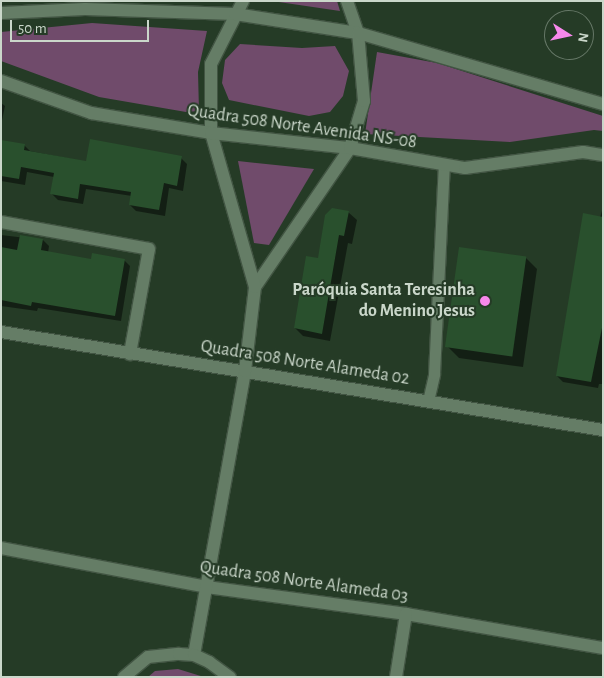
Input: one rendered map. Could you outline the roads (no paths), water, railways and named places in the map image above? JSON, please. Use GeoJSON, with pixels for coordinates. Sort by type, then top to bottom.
{"type":"FeatureCollection","features":[{"type":"Feature","properties":{"kind":"street"},"geometry":{"type":"LineString","coordinates":[[194,655],[245,371],[255,287],[210,133],[211,64],[243,1]]}},
{"type":"Feature","properties":{"kind":"street"},"geometry":{"type":"LineString","coordinates":[[255,287],[350,148],[364,101],[358,33],[347,1]]}},
{"type":"Feature","properties":{"kind":"street"},"geometry":{"type":"LineString","coordinates":[[1,13],[85,8],[235,14],[358,33],[603,104]]}},
{"type":"Feature","properties":{"kind":"street","name":"Quadra 508 Norte Avenida NS-08"},"geometry":{"type":"LineString","coordinates":[[1,81],[91,113],[210,133],[350,148],[466,168],[584,152],[603,155]]}},
{"type":"Feature","properties":{"kind":"street"},"geometry":{"type":"LineString","coordinates":[[1,222],[149,249],[130,354]]}},
{"type":"Feature","properties":{"kind":"street","name":"Quadra 508 Norte Alameda 02"},"geometry":{"type":"LineString","coordinates":[[1,332],[603,430]]}},
{"type":"Feature","properties":{"kind":"street","name":"Quadra 508 Norte Alameda 03"},"geometry":{"type":"LineString","coordinates":[[1,548],[207,587],[406,614],[603,648]]}},
{"type":"Feature","properties":{"kind":"street"},"geometry":{"type":"LineString","coordinates":[[396,677],[406,614]]}},
{"type":"Feature","properties":{"kind":"street"},"geometry":{"type":"LineString","coordinates":[[124,677],[148,657],[165,654],[194,655],[217,666],[230,677]]}},
{"type":"Feature","properties":{"kind":"lane"},"geometry":{"type":"LineString","coordinates":[[428,401],[434,374],[444,165]]}},
{"type":"Feature","properties":{"kind":"place","name":"Paróquia Santa Teresinha do Menino Jesus"},"geometry":{"type":"Point","coordinates":[485,301]}}]}
